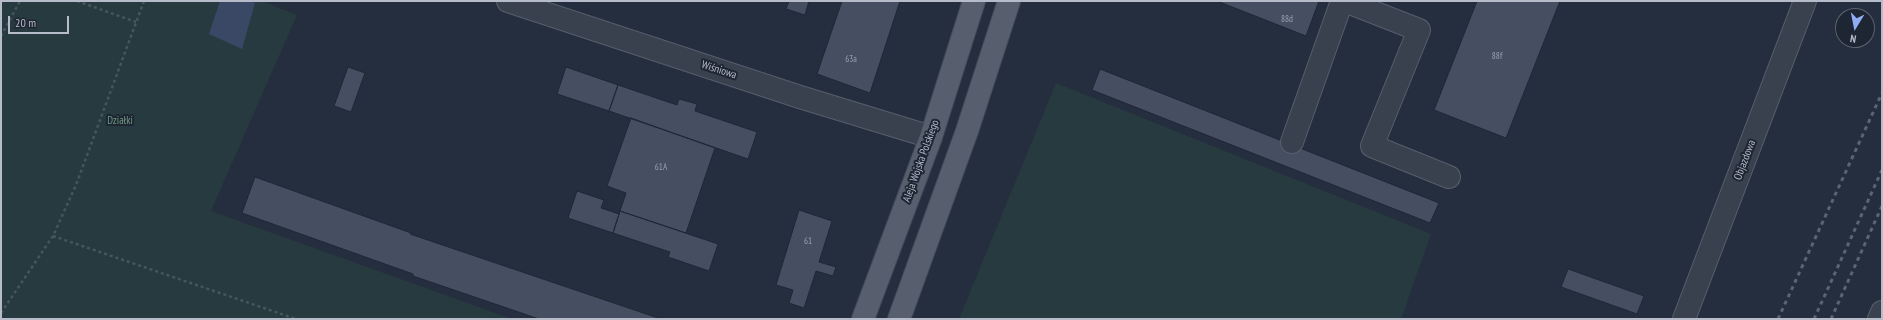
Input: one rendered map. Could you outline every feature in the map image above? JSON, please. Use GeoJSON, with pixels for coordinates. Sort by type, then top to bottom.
{"type":"FeatureCollection","features":[{"type":"Feature","properties":{"kind":"main road","name":"Aleja Wojska Polskiego"},"geometry":{"type":"LineString","coordinates":[[863,319],[931,137],[974,1]]}},
{"type":"Feature","properties":{"kind":"main road"},"geometry":{"type":"LineString","coordinates":[[899,319],[955,167],[1009,1]]}},
{"type":"Feature","properties":{"kind":"street","name":"Wiśniowa"},"geometry":{"type":"LineString","coordinates":[[508,1],[800,97],[931,137]]}},
{"type":"Feature","properties":{"kind":"street"},"geometry":{"type":"LineString","coordinates":[[1292,142],[1342,1]]}},
{"type":"Feature","properties":{"kind":"street"},"geometry":{"type":"LineString","coordinates":[[1346,1],[1419,30],[1372,146],[1450,177]]}},
{"type":"Feature","properties":{"kind":"street","name":"Objazdowa"},"geometry":{"type":"LineString","coordinates":[[1684,319],[1805,1]]}},
{"type":"Feature","properties":{"kind":"street"},"geometry":{"type":"LineString","coordinates":[[1879,319],[1882,312]]}},
{"type":"Feature","properties":{"kind":"path"},"geometry":{"type":"LineString","coordinates":[[1,36],[20,1]]}},
{"type":"Feature","properties":{"kind":"path"},"geometry":{"type":"LineString","coordinates":[[77,1],[136,22]]}},
{"type":"Feature","properties":{"kind":"path"},"geometry":{"type":"LineString","coordinates":[[1,313],[53,236],[76,184],[144,1]]}},
{"type":"Feature","properties":{"kind":"path"},"geometry":{"type":"LineString","coordinates":[[53,236],[296,319]]}},
{"type":"Feature","properties":{"kind":"green space","name":"Działki"},"geometry":{"type":"Polygon","coordinates":[[[1,1],[262,1],[297,15],[211,211],[512,319],[1,319],[1,1]]]}},
{"type":"Feature","properties":{"kind":"green space"},"geometry":{"type":"Polygon","coordinates":[[[1056,83],[1431,234],[1401,319],[959,319],[1056,83]]]}},
{"type":"Feature","properties":{"kind":"water"},"geometry":{"type":"Polygon","coordinates":[[[220,1],[250,1],[255,3],[242,49],[209,34],[220,1]]]}},
{"type":"Feature","properties":{"kind":"building"},"geometry":{"type":"Polygon","coordinates":[[[789,1],[809,1],[805,15],[786,9],[789,1]]]}},
{"type":"Feature","properties":{"kind":"building"},"geometry":{"type":"Polygon","coordinates":[[[842,1],[900,1],[870,93],[817,74],[842,1]]]}},
{"type":"Feature","properties":{"kind":"building"},"geometry":{"type":"Polygon","coordinates":[[[1217,1],[1319,1],[1306,36],[1217,1]]]}},
{"type":"Feature","properties":{"kind":"building"},"geometry":{"type":"Polygon","coordinates":[[[1477,1],[1560,1],[1506,138],[1434,110],[1477,1]]]}},
{"type":"Feature","properties":{"kind":"building"},"geometry":{"type":"Polygon","coordinates":[[[348,67],[365,73],[351,112],[334,106],[348,67]]]}},
{"type":"Feature","properties":{"kind":"building"},"geometry":{"type":"Polygon","coordinates":[[[566,67],[618,85],[609,111],[557,94],[566,67]]]}},
{"type":"Feature","properties":{"kind":"building"},"geometry":{"type":"Polygon","coordinates":[[[1100,69],[1439,203],[1430,223],[1092,90],[1100,69]]]}},
{"type":"Feature","properties":{"kind":"building"},"geometry":{"type":"Polygon","coordinates":[[[618,85],[677,105],[679,99],[697,104],[695,111],[757,132],[748,159],[609,111],[618,85]]]}},
{"type":"Feature","properties":{"kind":"building"},"geometry":{"type":"Polygon","coordinates":[[[631,118],[715,148],[686,233],[620,211],[626,193],[607,186],[631,118]]]}},
{"type":"Feature","properties":{"kind":"building"},"geometry":{"type":"Polygon","coordinates":[[[255,177],[411,233],[410,234],[661,319],[539,319],[413,276],[413,274],[242,213],[255,177]]]}},
{"type":"Feature","properties":{"kind":"building"},"geometry":{"type":"Polygon","coordinates":[[[577,191],[604,200],[601,208],[619,214],[613,233],[568,218],[577,191]]]}},
{"type":"Feature","properties":{"kind":"building"},"geometry":{"type":"Polygon","coordinates":[[[799,210],[832,221],[819,262],[836,267],[833,276],[816,271],[804,308],[789,303],[793,290],[776,285],[799,210]]]}},
{"type":"Feature","properties":{"kind":"building"},"geometry":{"type":"Polygon","coordinates":[[[620,211],[718,244],[709,271],[668,257],[670,252],[613,233],[620,211]]]}},
{"type":"Feature","properties":{"kind":"building"},"geometry":{"type":"Polygon","coordinates":[[[1568,269],[1644,296],[1637,314],[1561,287],[1568,269]]]}},
{"type":"Feature","properties":{"kind":"railway"},"geometry":{"type":"LineString","coordinates":[[1778,319],[1882,93]]}},
{"type":"Feature","properties":{"kind":"railway"},"geometry":{"type":"LineString","coordinates":[[1814,319],[1882,170]]}},
{"type":"Feature","properties":{"kind":"railway"},"geometry":{"type":"LineString","coordinates":[[1831,319],[1882,206]]}}]}
